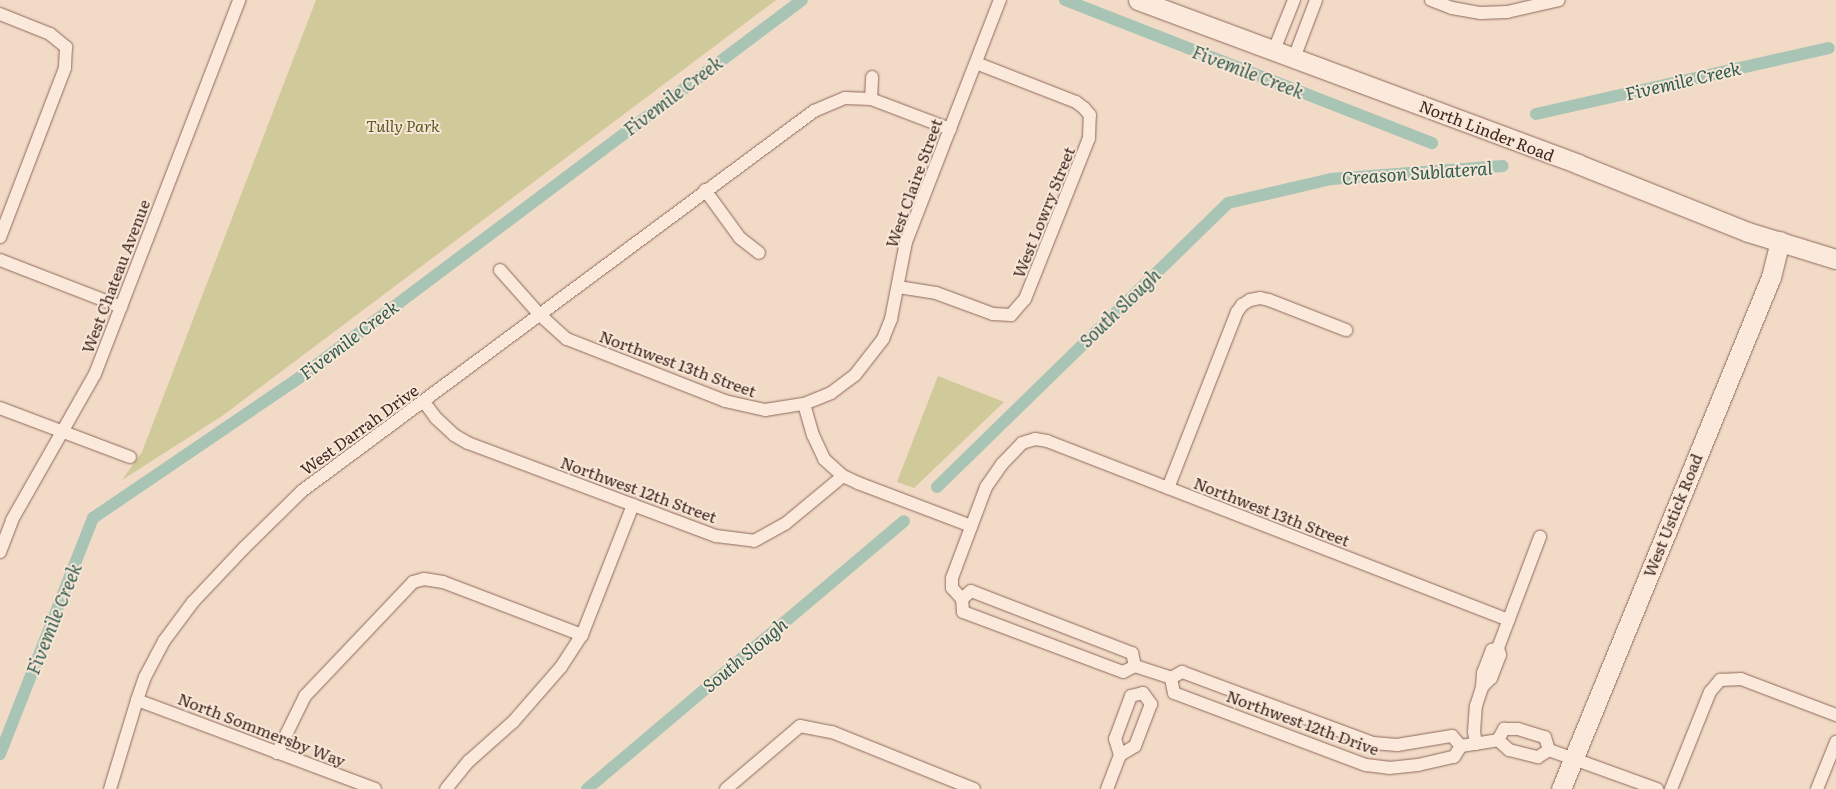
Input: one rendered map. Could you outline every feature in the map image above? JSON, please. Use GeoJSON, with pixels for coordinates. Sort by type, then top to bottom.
{"type":"FeatureCollection","features":[{"type":"Feature","properties":{"kind":"main road","name":"North Linder Road"},"geometry":{"type":"LineString","coordinates":[[1138,0],[1578,164],[1739,228],[1836,259]]}},
{"type":"Feature","properties":{"kind":"main road","name":"West Ustick Road"},"geometry":{"type":"LineString","coordinates":[[1561,789],[1771,277],[1780,241]]}},
{"type":"Feature","properties":{"kind":"street","name":"West Chateau Avenue"},"geometry":{"type":"LineString","coordinates":[[0,552],[12,520],[95,374],[239,0]]}},
{"type":"Feature","properties":{"kind":"street","name":"West Claire Street"},"geometry":{"type":"LineString","coordinates":[[804,404],[831,393],[855,375],[883,340],[891,319],[906,242],[1000,0]]}},
{"type":"Feature","properties":{"kind":"street"},"geometry":{"type":"LineString","coordinates":[[1274,50],[1294,0]]}},
{"type":"Feature","properties":{"kind":"street"},"geometry":{"type":"LineString","coordinates":[[1294,58],[1316,0]]}},
{"type":"Feature","properties":{"kind":"street"},"geometry":{"type":"LineString","coordinates":[[1432,0],[1452,8],[1481,13],[1507,12],[1558,0]]}},
{"type":"Feature","properties":{"kind":"street"},"geometry":{"type":"LineString","coordinates":[[0,14],[50,34],[66,47],[65,68],[0,237]]}},
{"type":"Feature","properties":{"kind":"street","name":"West Lowry Street"},"geometry":{"type":"LineString","coordinates":[[898,287],[936,293],[993,314],[1011,314],[1025,299],[1089,138],[1090,115],[1076,102],[976,64]]}},
{"type":"Feature","properties":{"kind":"street"},"geometry":{"type":"LineString","coordinates":[[871,99],[872,77]]}},
{"type":"Feature","properties":{"kind":"street","name":"West Darrah Drive"},"geometry":{"type":"LineString","coordinates":[[110,789],[119,766],[137,700],[164,641],[193,602],[302,491],[814,111],[845,98],[871,99],[950,129]]}},
{"type":"Feature","properties":{"kind":"street"},"geometry":{"type":"LineString","coordinates":[[706,190],[740,238],[759,253]]}},
{"type":"Feature","properties":{"kind":"street"},"geometry":{"type":"LineString","coordinates":[[0,260],[121,307]]}},
{"type":"Feature","properties":{"kind":"street","name":"Northwest 13th Street"},"geometry":{"type":"LineString","coordinates":[[500,270],[540,315],[568,339],[725,401],[765,410],[804,404]]}},
{"type":"Feature","properties":{"kind":"street"},"geometry":{"type":"LineString","coordinates":[[1168,488],[1237,312],[1250,300],[1269,300],[1346,330]]}},
{"type":"Feature","properties":{"kind":"street","name":"Northwest 12th Street"},"geometry":{"type":"LineString","coordinates":[[424,402],[454,436],[468,443],[716,536],[754,540],[785,524],[844,476]]}},
{"type":"Feature","properties":{"kind":"street"},"geometry":{"type":"LineString","coordinates":[[804,404],[813,435],[824,459],[844,476],[971,526],[952,578],[952,588],[962,599],[971,591],[980,594],[1132,653],[1135,666]]}},
{"type":"Feature","properties":{"kind":"street"},"geometry":{"type":"LineString","coordinates":[[0,408],[130,457]]}},
{"type":"Feature","properties":{"kind":"street","name":"Northwest 13th Street"},"geometry":{"type":"LineString","coordinates":[[971,526],[986,487],[1002,464],[1022,444],[1034,439],[1047,441],[1508,620]]}},
{"type":"Feature","properties":{"kind":"street"},"geometry":{"type":"LineString","coordinates":[[446,789],[469,761],[513,722],[561,667],[582,636],[633,505]]}},
{"type":"Feature","properties":{"kind":"street"},"geometry":{"type":"LineString","coordinates":[[1476,744],[1474,732],[1476,706],[1482,687],[1483,673],[1492,650],[1498,648],[1540,537]]}},
{"type":"Feature","properties":{"kind":"street"},"geometry":{"type":"LineString","coordinates":[[277,752],[305,696],[413,582],[424,579],[443,582],[582,636]]}},
{"type":"Feature","properties":{"kind":"street","name":"Northwest 12th Drive"},"geometry":{"type":"LineString","coordinates":[[962,599],[963,612],[1122,672],[1135,666],[1171,678],[1182,672],[1373,743],[1397,744],[1452,736],[1461,746]]}},
{"type":"Feature","properties":{"kind":"street"},"geometry":{"type":"LineString","coordinates":[[1143,693],[1152,671]]}},
{"type":"Feature","properties":{"kind":"street","name":"Northwest 12th Drive"},"geometry":{"type":"LineString","coordinates":[[1171,678],[1174,693],[1366,765],[1389,768],[1418,765],[1454,757],[1461,746],[1498,740]]}},
{"type":"Feature","properties":{"kind":"street"},"geometry":{"type":"LineString","coordinates":[[1671,789],[1710,692],[1720,680],[1741,679],[1836,715]]}},
{"type":"Feature","properties":{"kind":"street"},"geometry":{"type":"LineString","coordinates":[[1120,755],[1115,739],[1132,696],[1143,693]]}},
{"type":"Feature","properties":{"kind":"street"},"geometry":{"type":"LineString","coordinates":[[1107,789],[1120,755],[1135,746],[1151,704],[1143,693]]}},
{"type":"Feature","properties":{"kind":"street","name":"North Sommersby Way"},"geometry":{"type":"LineString","coordinates":[[137,700],[375,789]]}},
{"type":"Feature","properties":{"kind":"street"},"geometry":{"type":"LineString","coordinates":[[726,789],[800,726],[832,732],[974,789]]}},
{"type":"Feature","properties":{"kind":"street","name":"Northwest 12th Drive"},"geometry":{"type":"LineString","coordinates":[[1498,740],[1504,729],[1518,729],[1545,737],[1549,750]]}},
{"type":"Feature","properties":{"kind":"street","name":"Northwest 12th Drive"},"geometry":{"type":"LineString","coordinates":[[1498,740],[1509,750],[1538,757],[1549,750]]}},
{"type":"Feature","properties":{"kind":"street"},"geometry":{"type":"LineString","coordinates":[[1817,789],[1836,742]]}},
{"type":"Feature","properties":{"kind":"street","name":"Northwest 12th Drive"},"geometry":{"type":"LineString","coordinates":[[1549,750],[1657,789]]}},
{"type":"Feature","properties":{"kind":"green space","name":"Tully Park"},"geometry":{"type":"Polygon","coordinates":[[[316,0],[776,0],[222,416],[122,480],[142,452],[316,0]]]}},
{"type":"Feature","properties":{"kind":"green space"},"geometry":{"type":"Polygon","coordinates":[[[938,376],[1004,402],[914,488],[897,482],[938,376]]]}},
{"type":"Feature","properties":{"kind":"waterway","name":"Fivemile Creek"},"geometry":{"type":"LineString","coordinates":[[0,754],[93,518],[299,378],[802,0]]}},
{"type":"Feature","properties":{"kind":"waterway","name":"Fivemile Creek"},"geometry":{"type":"LineString","coordinates":[[1065,0],[1432,143]]}},
{"type":"Feature","properties":{"kind":"waterway","name":"Fivemile Creek"},"geometry":{"type":"LineString","coordinates":[[1536,114],[1829,48]]}},
{"type":"Feature","properties":{"kind":"waterway","name":"South Slough"},"geometry":{"type":"LineString","coordinates":[[937,487],[1228,203],[1331,179],[1503,166]]}},
{"type":"Feature","properties":{"kind":"waterway","name":"South Slough"},"geometry":{"type":"LineString","coordinates":[[587,789],[904,521]]}},
{"type":"Feature","properties":{"kind":"water label","name":"Creason Sublateral"},"geometry":{"type":"Point","coordinates":[1417,173]}}]}
